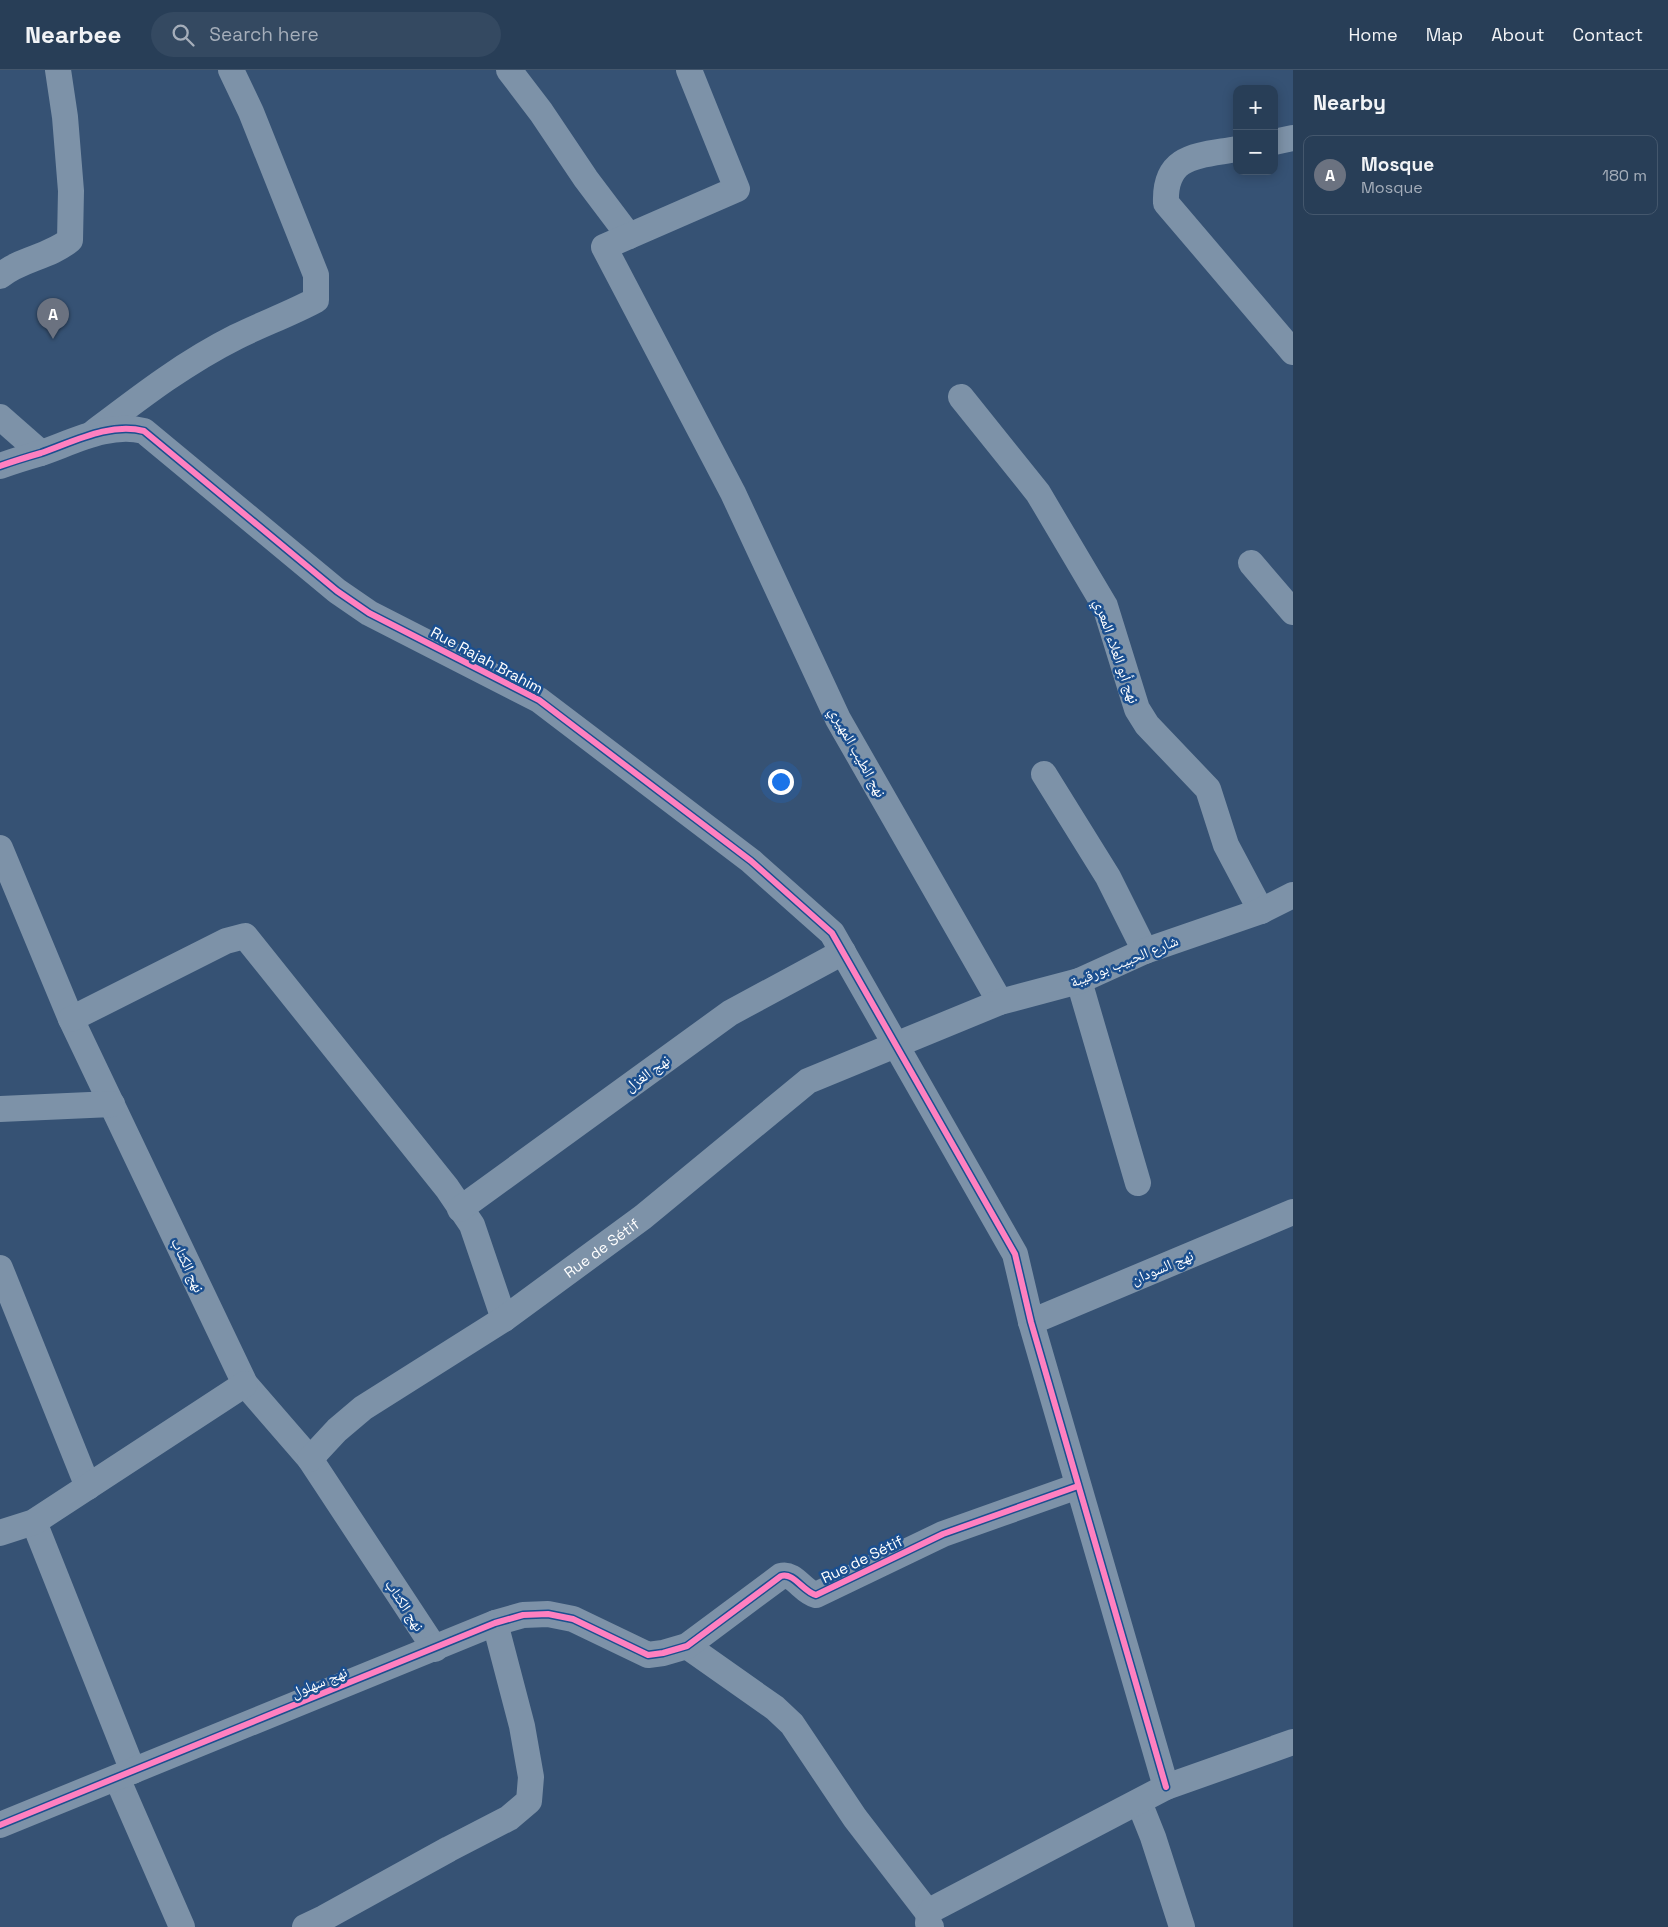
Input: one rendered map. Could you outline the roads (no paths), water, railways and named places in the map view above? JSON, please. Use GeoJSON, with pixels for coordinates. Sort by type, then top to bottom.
{"type":"FeatureCollection","features":[{"type":"Feature","properties":{"kind":"street"},"geometry":{"type":"LineString","coordinates":[[0,276],[29,259],[62,247],[70,240],[70,182],[65,117],[58,70]]}},
{"type":"Feature","properties":{"kind":"street"},"geometry":{"type":"LineString","coordinates":[[92,434],[161,381],[235,338],[316,300],[316,275],[251,112],[231,70]]}},
{"type":"Feature","properties":{"kind":"street"},"geometry":{"type":"LineString","coordinates":[[509,70],[542,112],[586,179],[629,236],[737,189],[689,70]]}},
{"type":"Feature","properties":{"kind":"street"},"geometry":{"type":"LineString","coordinates":[[1278,141],[1293,138]]}},
{"type":"Feature","properties":{"kind":"street"},"geometry":{"type":"LineString","coordinates":[[1233,150],[1185,160],[1172,170],[1165,189],[1166,203],[1293,352]]}},
{"type":"Feature","properties":{"kind":"street","name":"نهج الطيب المهيري"},"geometry":{"type":"LineString","coordinates":[[629,236],[604,247],[733,493],[838,719],[1000,1002]]}},
{"type":"Feature","properties":{"kind":"street","name":"نهج أبو العلاء المعري"},"geometry":{"type":"LineString","coordinates":[[961,397],[1038,493],[1105,606],[1137,709],[1147,724],[1208,789],[1226,845],[1261,911]]}},
{"type":"Feature","properties":{"kind":"street"},"geometry":{"type":"LineString","coordinates":[[0,417],[41,453]]}},
{"type":"Feature","properties":{"kind":"street","name":"Rue Rajah Brahim"},"geometry":{"type":"LineString","coordinates":[[0,466],[92,434],[134,428],[144,431],[337,591],[369,614],[538,700],[751,862],[832,933],[1015,1254],[1031,1322],[1166,1787]]}},
{"type":"Feature","properties":{"kind":"street"},"geometry":{"type":"LineString","coordinates":[[1251,563],[1293,612]]}},
{"type":"Feature","properties":{"kind":"street"},"geometry":{"type":"LineString","coordinates":[[1044,774],[1108,876],[1145,951]]}},
{"type":"Feature","properties":{"kind":"street","name":"نهج الكتاب"},"geometry":{"type":"LineString","coordinates":[[0,848],[71,1019],[245,1384],[310,1459],[435,1649]]}},
{"type":"Feature","properties":{"kind":"street","name":"شارع الحبيب بورقيبة"},"geometry":{"type":"LineString","coordinates":[[897,1044],[1000,1002],[1079,981],[1145,951],[1261,911],[1293,895]]}},
{"type":"Feature","properties":{"kind":"street"},"geometry":{"type":"LineString","coordinates":[[71,1019],[226,941],[245,936],[447,1188],[472,1225],[504,1318]]}},
{"type":"Feature","properties":{"kind":"street","name":"نهج الغزل"},"geometry":{"type":"LineString","coordinates":[[460,1209],[730,1013],[843,952]]}},
{"type":"Feature","properties":{"kind":"street"},"geometry":{"type":"LineString","coordinates":[[1079,981],[1138,1183]]}},
{"type":"Feature","properties":{"kind":"street","name":"Rue de Sétif"},"geometry":{"type":"LineString","coordinates":[[310,1459],[337,1430],[363,1408],[504,1318],[643,1217],[808,1082],[897,1044]]}},
{"type":"Feature","properties":{"kind":"street"},"geometry":{"type":"LineString","coordinates":[[0,1110],[112,1104]]}},
{"type":"Feature","properties":{"kind":"street","name":"نهج السودان"},"geometry":{"type":"LineString","coordinates":[[1031,1322],[1293,1212]]}},
{"type":"Feature","properties":{"kind":"street"},"geometry":{"type":"LineString","coordinates":[[0,1268],[88,1487]]}},
{"type":"Feature","properties":{"kind":"street"},"geometry":{"type":"LineString","coordinates":[[0,1534],[34,1522],[245,1384]]}},
{"type":"Feature","properties":{"kind":"street","name":"Rue de Sétif"},"geometry":{"type":"LineString","coordinates":[[648,1655],[687,1646],[786,1574],[791,1576],[808,1592],[816,1595],[943,1534],[1078,1486]]}},
{"type":"Feature","properties":{"kind":"street"},"geometry":{"type":"LineString","coordinates":[[34,1522],[182,1927]]}},
{"type":"Feature","properties":{"kind":"street","name":"نهج سهلول"},"geometry":{"type":"LineString","coordinates":[[0,1825],[495,1623],[523,1615],[548,1614],[573,1620],[648,1655]]}},
{"type":"Feature","properties":{"kind":"street"},"geometry":{"type":"LineString","coordinates":[[319,1924],[449,1849],[509,1818],[529,1800],[531,1777],[522,1726],[495,1623]]}},
{"type":"Feature","properties":{"kind":"street"},"geometry":{"type":"LineString","coordinates":[[687,1646],[775,1708],[792,1724],[855,1818],[929,1921]]}},
{"type":"Feature","properties":{"kind":"street"},"geometry":{"type":"LineString","coordinates":[[929,1921],[933,1910],[1166,1787],[1293,1742]]}},
{"type":"Feature","properties":{"kind":"street"},"geometry":{"type":"LineString","coordinates":[[1139,1802],[1153,1837],[1182,1927]]}},
{"type":"Feature","properties":{"kind":"place","name":"Mosque"},"geometry":{"type":"Point","coordinates":[53,339]}}]}
